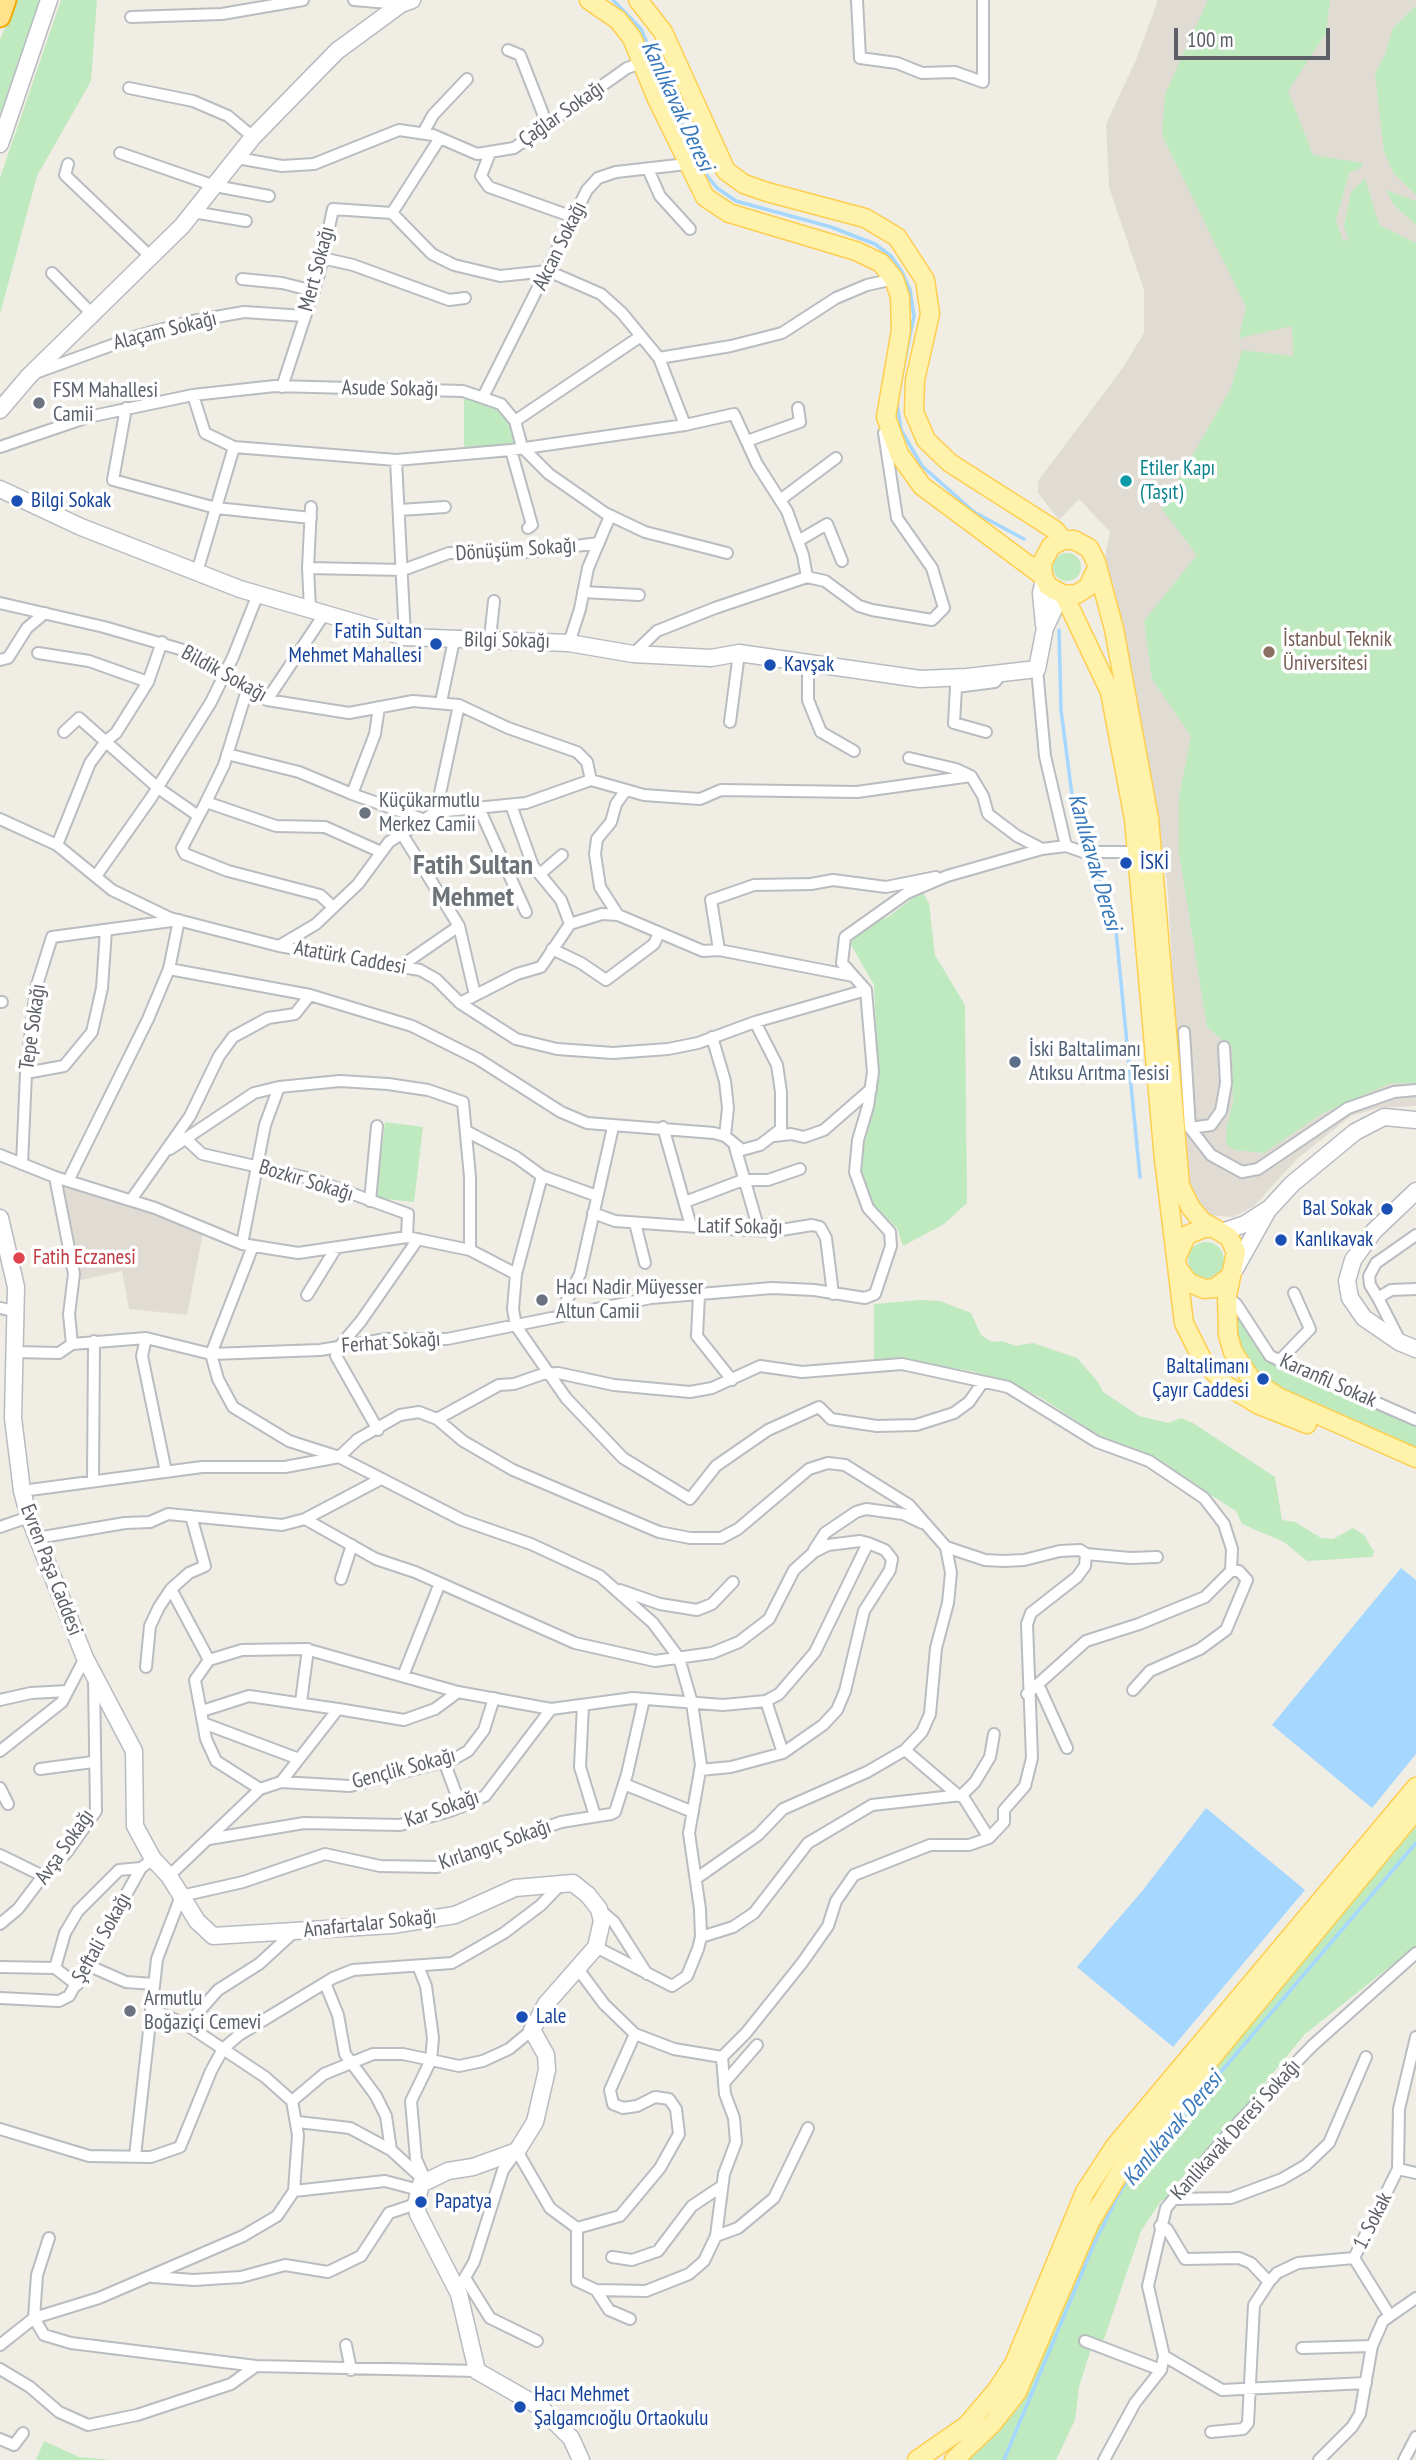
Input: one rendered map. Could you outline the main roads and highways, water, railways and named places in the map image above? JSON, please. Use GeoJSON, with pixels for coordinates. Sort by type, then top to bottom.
{"type":"FeatureCollection","features":[{"type":"Feature","properties":{"kind":"highway"},"geometry":{"type":"LineString","coordinates":[[0,16],[6,0]]}},
{"type":"Feature","properties":{"kind":"main road"},"geometry":{"type":"LineString","coordinates":[[589,0],[618,20],[632,37],[687,164],[705,197],[729,214],[856,251],[881,263],[894,279],[900,297],[901,330],[886,417],[899,454],[922,486],[1063,594],[1088,641],[1110,692],[1138,852],[1164,1160],[1177,1265],[1187,1332],[1202,1359],[1226,1385],[1259,1405],[1416,1471]]}},
{"type":"Feature","properties":{"kind":"main road"},"geometry":{"type":"LineString","coordinates":[[638,0],[663,32],[726,172],[744,184],[767,192],[865,218],[897,237],[925,280],[930,314],[915,380],[914,412],[926,440],[950,463],[1055,530],[1063,540]]}},
{"type":"Feature","properties":{"kind":"main road"},"geometry":{"type":"LineString","coordinates":[[1044,578],[1042,563],[1046,551],[1063,540],[1074,540],[1088,548],[1114,629],[1149,819],[1181,1186],[1191,1208],[1234,1244],[1233,1273],[1227,1296],[1228,1335],[1241,1367],[1251,1379],[1278,1397],[1416,1458]]}},
{"type":"Feature","properties":{"kind":"main road"},"geometry":{"type":"LineString","coordinates":[[1063,594],[1083,592],[1092,582],[1097,570]]}},
{"type":"Feature","properties":{"kind":"main road"},"geometry":{"type":"LineString","coordinates":[[1218,1230],[1204,1228],[1187,1235],[1177,1250],[1177,1265],[1188,1282],[1204,1289],[1214,1288],[1233,1273]]}},
{"type":"Feature","properties":{"kind":"main road"},"geometry":{"type":"LineString","coordinates":[[917,2460],[965,2426],[996,2391],[1014,2364],[1084,2192],[1115,2146],[1416,1787]]}},
{"type":"Feature","properties":{"kind":"main road"},"geometry":{"type":"LineString","coordinates":[[954,2460],[992,2424],[1017,2392],[1090,2222],[1127,2160],[1416,1810]]}},
{"type":"Feature","properties":{"kind":"water"},"geometry":{"type":"Polygon","coordinates":[[[1401,1568],[1416,1580],[1416,1754],[1372,1808],[1272,1725],[1401,1568]]]}},
{"type":"Feature","properties":{"kind":"water"},"geometry":{"type":"Polygon","coordinates":[[[1206,1808],[1305,1890],[1173,2047],[1077,1967],[1143,1890],[1206,1808]]]}},
{"type":"Feature","properties":{"kind":"waterway","name":"Kanlıkavak Deresi"},"geometry":{"type":"LineString","coordinates":[[613,0],[641,29],[694,154]]}},
{"type":"Feature","properties":{"kind":"waterway","name":"Kanlıkavak Deresi"},"geometry":{"type":"LineString","coordinates":[[700,167],[717,188],[736,201],[831,227],[875,244],[891,256],[910,290],[914,316],[901,379]]}},
{"type":"Feature","properties":{"kind":"waterway","name":"Kanlıkavak Deresi"},"geometry":{"type":"LineString","coordinates":[[897,403],[901,430],[922,466],[974,512],[1024,539]]}},
{"type":"Feature","properties":{"kind":"waterway","name":"Kanlıkavak Deresi"},"geometry":{"type":"LineString","coordinates":[[1059,630],[1061,710],[1073,803],[1115,921],[1140,1177]]}},
{"type":"Feature","properties":{"kind":"waterway","name":"Kanlıkavak Deresi"},"geometry":{"type":"LineString","coordinates":[[1004,2460],[1094,2244],[1122,2188],[1416,1843]]}},
{"type":"Feature","properties":{"kind":"place","name":"FSM Mahallesi Camii"},"geometry":{"type":"Point","coordinates":[39,403]}},
{"type":"Feature","properties":{"kind":"place","name":"Etiler Kapı (Taşıt)"},"geometry":{"type":"Point","coordinates":[1126,481]}},
{"type":"Feature","properties":{"kind":"place","name":"Bilgi Sokak"},"geometry":{"type":"Point","coordinates":[17,501]}},
{"type":"Feature","properties":{"kind":"place","name":"Fatih Sultan Mehmet Mahallesi"},"geometry":{"type":"Point","coordinates":[436,644]}},
{"type":"Feature","properties":{"kind":"place","name":"İstanbul Teknik Üniversitesi"},"geometry":{"type":"Point","coordinates":[1269,652]}},
{"type":"Feature","properties":{"kind":"place","name":"Kavşak"},"geometry":{"type":"Point","coordinates":[770,665]}},
{"type":"Feature","properties":{"kind":"place","name":"Küçükarmutlu Merkez Camii"},"geometry":{"type":"Point","coordinates":[365,813]}},
{"type":"Feature","properties":{"kind":"place","name":"İSKİ"},"geometry":{"type":"Point","coordinates":[1126,863]}},
{"type":"Feature","properties":{"kind":"place","name":"İski Baltalimanı Atıksu Arıtma Tesisi"},"geometry":{"type":"Point","coordinates":[1015,1062]}},
{"type":"Feature","properties":{"kind":"place","name":"Bal Sokak"},"geometry":{"type":"Point","coordinates":[1387,1209]}},
{"type":"Feature","properties":{"kind":"place","name":"Kanlıkavak"},"geometry":{"type":"Point","coordinates":[1281,1240]}},
{"type":"Feature","properties":{"kind":"place","name":"Fatih Eczanesi"},"geometry":{"type":"Point","coordinates":[19,1258]}},
{"type":"Feature","properties":{"kind":"place","name":"Hacı Nadir Müyesser Altun Camii"},"geometry":{"type":"Point","coordinates":[542,1300]}},
{"type":"Feature","properties":{"kind":"place","name":"Baltalimanı Çayır Caddesi"},"geometry":{"type":"Point","coordinates":[1263,1379]}},
{"type":"Feature","properties":{"kind":"place","name":"Armutlu Boğaziçi Cemevi"},"geometry":{"type":"Point","coordinates":[130,2011]}},
{"type":"Feature","properties":{"kind":"place","name":"Lale"},"geometry":{"type":"Point","coordinates":[522,2017]}},
{"type":"Feature","properties":{"kind":"place","name":"Papatya"},"geometry":{"type":"Point","coordinates":[421,2202]}},
{"type":"Feature","properties":{"kind":"place","name":"Hacı Mehmet Şalgamcıoğlu Ortaokulu"},"geometry":{"type":"Point","coordinates":[520,2407]}},
{"type":"Feature","properties":{"kind":"district","name":"Fatih Sultan Mehmet"},"geometry":{"type":"Point","coordinates":[473,882]}}]}
